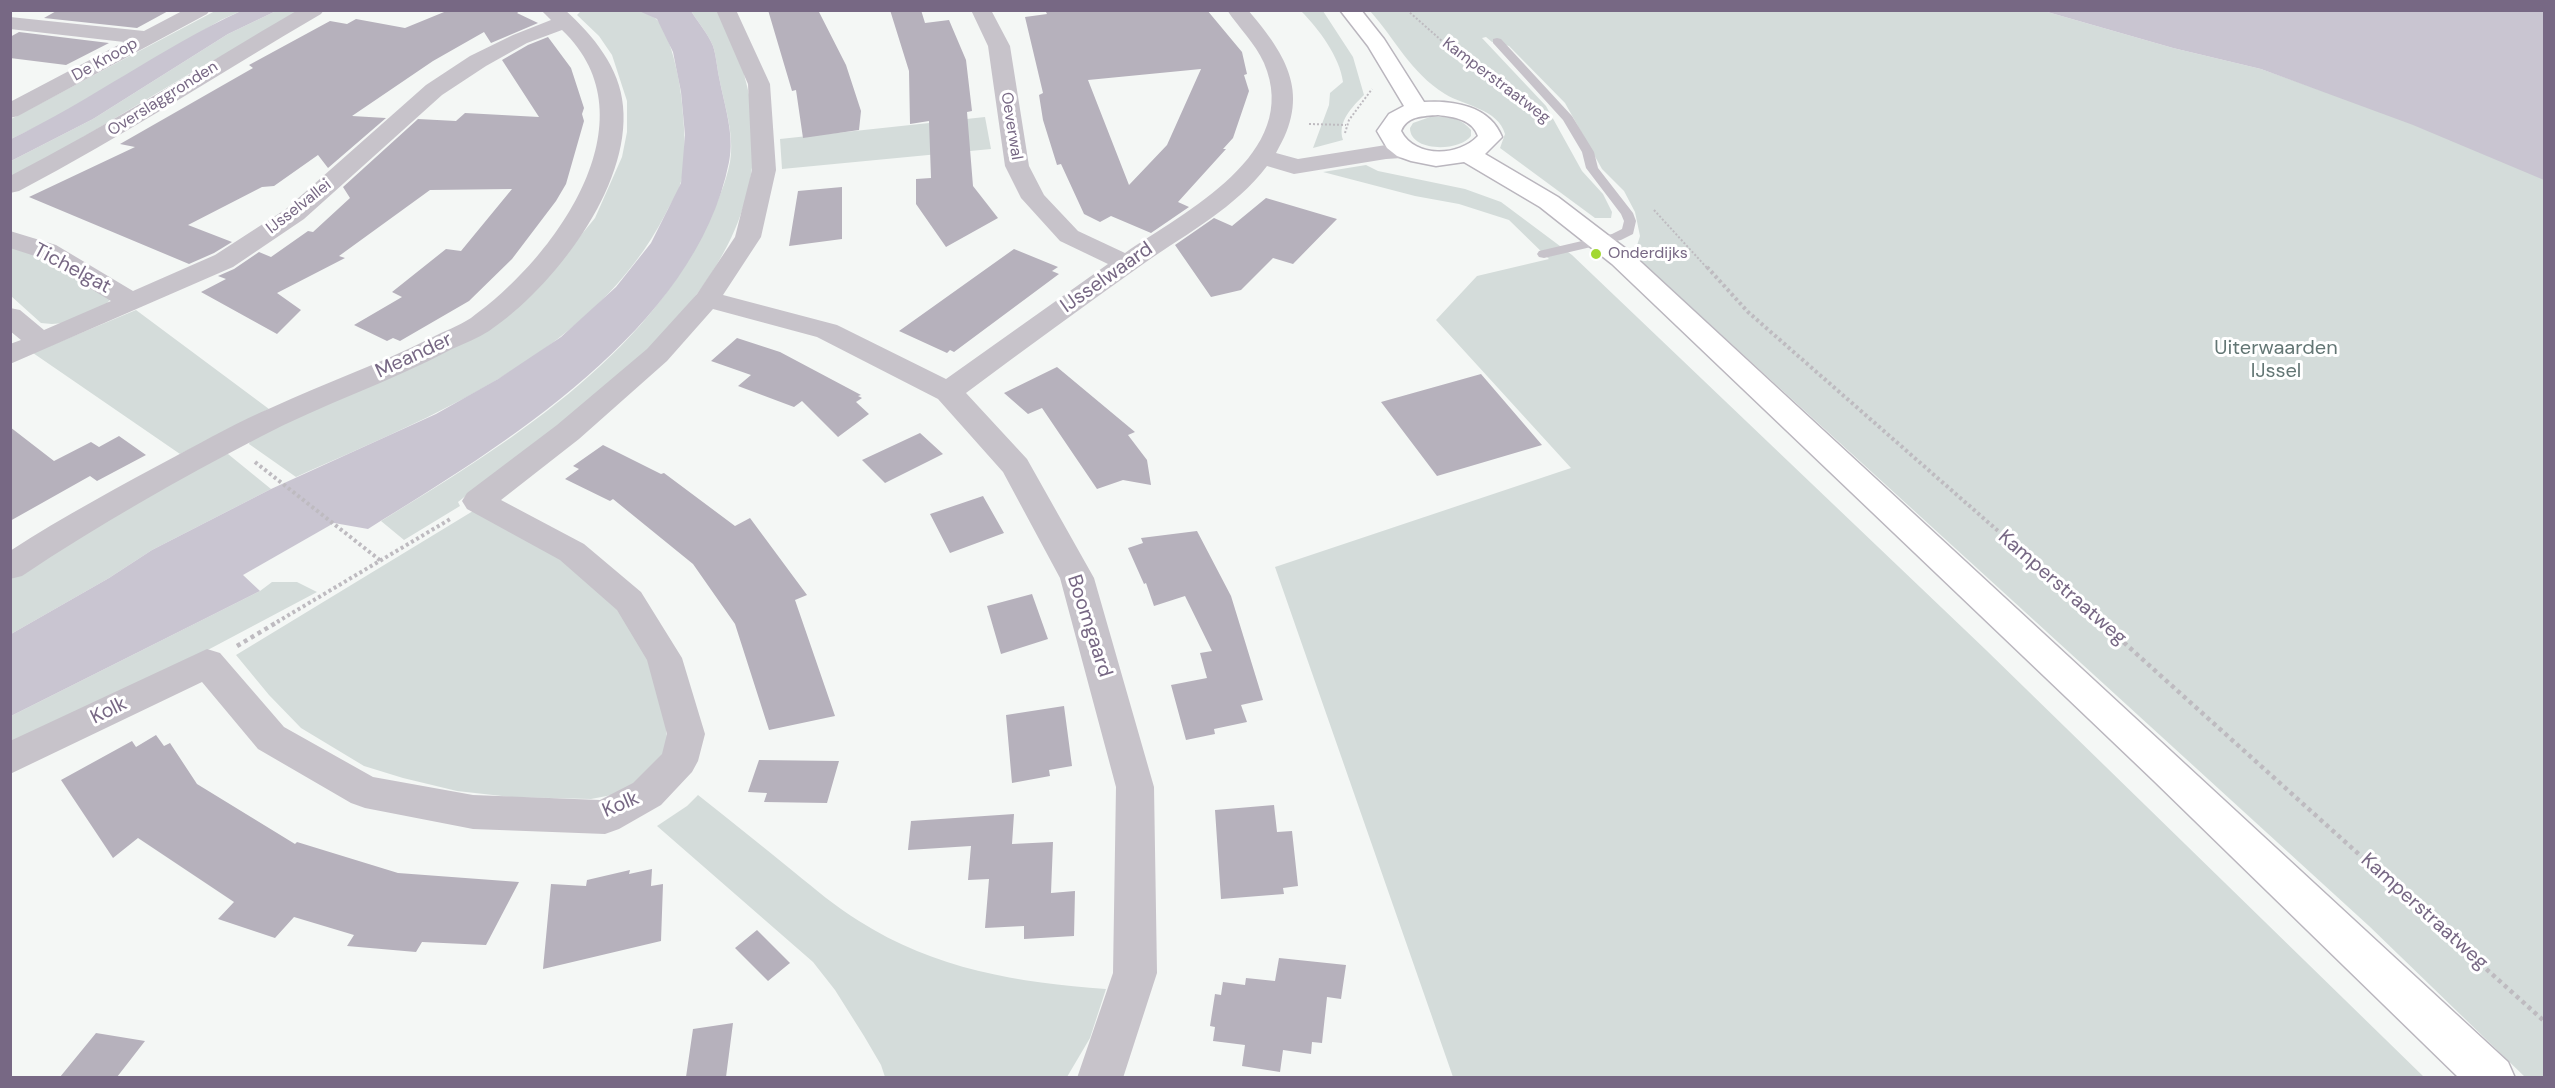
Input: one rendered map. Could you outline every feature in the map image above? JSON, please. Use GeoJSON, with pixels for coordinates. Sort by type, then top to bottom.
{"type":"FeatureCollection","features":[{"type":"Feature","properties":{"kind":"main road"},"geometry":{"type":"LineString","coordinates":[[1350,10],[1377,43],[1418,110]]}},
{"type":"Feature","properties":{"kind":"main road"},"geometry":{"type":"LineString","coordinates":[[1438,108],[1477,117],[1488,127],[1490,137],[1484,147],[1469,155],[1439,158],[1409,152],[1394,142],[1389,131],[1396,118],[1418,110],[1438,108]]}},
{"type":"Feature","properties":{"kind":"main road"},"geometry":{"type":"LineString","coordinates":[[1469,155],[1549,202],[1602,241],[1784,409],[2492,1077]]}},
{"type":"Feature","properties":{"kind":"street","name":"De Knoop"},"geometry":{"type":"LineString","coordinates":[[10,111],[200,10]]}},
{"type":"Feature","properties":{"kind":"street","name":"Overslaggronden"},"geometry":{"type":"LineString","coordinates":[[10,186],[89,145],[200,76],[314,10]]}},
{"type":"Feature","properties":{"kind":"street"},"geometry":{"type":"LineString","coordinates":[[478,501],[568,432],[657,355],[707,299],[747,237],[764,170],[759,84],[726,10]]}},
{"type":"Feature","properties":{"kind":"street","name":"Oeverwal"},"geometry":{"type":"LineString","coordinates":[[981,10],[999,46],[1017,166],[1033,198],[1069,236],[1126,263]]}},
{"type":"Feature","properties":{"kind":"street","name":"IJsselwaard"},"geometry":{"type":"LineString","coordinates":[[948,392],[1126,263],[1230,193],[1272,160],[1283,102],[1280,81],[1271,50],[1238,10]]}},
{"type":"Feature","properties":{"kind":"street","name":"IJsselvallei"},"geometry":{"type":"LineString","coordinates":[[10,355],[224,261],[295,214],[434,90],[478,61],[558,16]]}},
{"type":"Feature","properties":{"kind":"street","name":"Meander"},"geometry":{"type":"LineString","coordinates":[[10,567],[130,494],[270,420],[424,353],[482,323],[524,286],[561,246],[595,191],[608,153],[614,112],[607,75],[588,44],[558,16]]}},
{"type":"Feature","properties":{"kind":"street"},"geometry":{"type":"LineString","coordinates":[[10,23],[146,38]]}},
{"type":"Feature","properties":{"kind":"street"},"geometry":{"type":"LineString","coordinates":[[1272,160],[1319,152],[1389,131]]}},
{"type":"Feature","properties":{"kind":"street"},"geometry":{"type":"LineString","coordinates":[[1272,160],[1294,167],[1386,152],[1409,152]]}},
{"type":"Feature","properties":{"kind":"street","name":"Tichelgat"},"geometry":{"type":"LineString","coordinates":[[10,239],[47,251],[132,302]]}},
{"type":"Feature","properties":{"kind":"street","name":"Boomgaard"},"geometry":{"type":"LineString","coordinates":[[707,299],[827,331],[948,392],[1016,466],[1077,578],[1135,787],[1135,973],[1100,1077]]}},
{"type":"Feature","properties":{"kind":"street"},"geometry":{"type":"LineString","coordinates":[[10,316],[40,341]]}},
{"type":"Feature","properties":{"kind":"street","name":"Kolk"},"geometry":{"type":"LineString","coordinates":[[10,759],[207,663],[271,738],[365,792],[473,812],[605,817],[647,794],[679,761],[686,734],[664,658],[629,601],[572,552],[478,501]]}},
{"type":"Feature","properties":{"kind":"lane","name":"Kamperstraatweg"},"geometry":{"type":"LineString","coordinates":[[1497,41],[1574,126],[1591,160],[1592,168],[1629,217],[1628,231],[1602,241],[1544,254]]}},
{"type":"Feature","properties":{"kind":"path","name":"Kamperstraatweg"},"geometry":{"type":"LineString","coordinates":[[1407,10],[1442,41],[1516,97]]}},
{"type":"Feature","properties":{"kind":"path"},"geometry":{"type":"LineString","coordinates":[[1278,124],[1346,124],[1370,95],[1372,84]]}},
{"type":"Feature","properties":{"kind":"path","name":"Kamperstraatweg"},"geometry":{"type":"LineString","coordinates":[[1646,203],[1748,312],[2132,649],[2544,1021]]}},
{"type":"Feature","properties":{"kind":"path"},"geometry":{"type":"LineString","coordinates":[[266,471],[381,561]]}},
{"type":"Feature","properties":{"kind":"path"},"geometry":{"type":"LineString","coordinates":[[207,663],[478,501]]}},
{"type":"Feature","properties":{"kind":"green space"},"geometry":{"type":"Polygon","coordinates":[[[639,10],[653,17],[660,24],[674,58],[682,104],[684,167],[679,189],[666,213],[635,262],[597,305],[553,342],[505,375],[401,430],[296,477],[249,444],[251,438],[428,359],[568,251],[595,218],[622,157],[627,132],[627,101],[612,55],[599,36],[577,15],[581,11],[639,10]]]}},
{"type":"Feature","properties":{"kind":"green space"},"geometry":{"type":"Polygon","coordinates":[[[215,11],[241,11],[221,20],[57,117],[11,139],[11,119],[215,11]]]}},
{"type":"Feature","properties":{"kind":"green space"},"geometry":{"type":"Polygon","coordinates":[[[276,11],[306,11],[201,67],[11,180],[11,161],[93,119],[228,34],[276,11]]]}},
{"type":"Feature","properties":{"kind":"green space"},"geometry":{"type":"Polygon","coordinates":[[[691,11],[717,11],[739,49],[746,82],[754,151],[741,215],[712,273],[670,327],[620,377],[565,422],[458,502],[460,506],[404,540],[381,521],[475,462],[522,429],[568,394],[610,357],[648,316],[681,271],[708,222],[726,178],[730,162],[731,141],[713,46],[691,11]]]}},
{"type":"Feature","properties":{"kind":"green space"},"geometry":{"type":"Polygon","coordinates":[[[1301,11],[1323,11],[1353,57],[1364,95],[1350,110],[1344,121],[1343,140],[1313,148],[1329,105],[1330,93],[1343,82],[1333,53],[1301,11]]]}},
{"type":"Feature","properties":{"kind":"green space","name":"Uiterwaarden IJssel"},"geometry":{"type":"Polygon","coordinates":[[[1370,11],[2044,11],[2173,48],[2261,69],[2544,170],[2544,1077],[2525,1077],[2369,926],[1634,255],[1640,236],[1635,212],[1624,191],[1602,169],[1565,103],[1509,46],[1492,42],[1486,37],[1482,38],[1546,106],[1582,171],[1603,194],[1612,212],[1611,218],[1595,218],[1500,148],[1505,134],[1495,119],[1480,109],[1445,94],[1422,76],[1370,11]]]}},
{"type":"Feature","properties":{"kind":"green space"},"geometry":{"type":"Polygon","coordinates":[[[985,117],[991,149],[782,169],[780,139],[985,117]]]}},
{"type":"Feature","properties":{"kind":"green space"},"geometry":{"type":"Polygon","coordinates":[[[1430,117],[1447,117],[1458,120],[1471,130],[1471,136],[1456,145],[1446,147],[1418,142],[1412,136],[1410,128],[1413,123],[1430,117]]]}},
{"type":"Feature","properties":{"kind":"green space"},"geometry":{"type":"Polygon","coordinates":[[[1366,165],[1378,171],[1465,189],[1501,202],[1572,255],[1986,650],[2424,1077],[1453,1077],[1275,567],[1571,468],[1436,320],[1477,276],[1549,259],[1509,220],[1459,204],[1415,196],[1323,172],[1366,165]]]}},
{"type":"Feature","properties":{"kind":"green space"},"geometry":{"type":"Polygon","coordinates":[[[10,243],[37,253],[112,297],[105,306],[64,323],[41,323],[11,296],[10,243]]]}},
{"type":"Feature","properties":{"kind":"green space"},"geometry":{"type":"Polygon","coordinates":[[[136,310],[269,409],[180,454],[33,353],[136,310]]]}},
{"type":"Feature","properties":{"kind":"green space"},"geometry":{"type":"Polygon","coordinates":[[[228,454],[271,489],[152,550],[109,578],[11,634],[11,579],[65,544],[220,455],[228,454]]]}},
{"type":"Feature","properties":{"kind":"green space"},"geometry":{"type":"Polygon","coordinates":[[[473,511],[555,554],[621,611],[643,644],[665,718],[668,747],[658,768],[617,794],[591,799],[511,797],[457,791],[364,766],[301,728],[269,695],[236,655],[473,511]]]}},
{"type":"Feature","properties":{"kind":"green space"},"geometry":{"type":"Polygon","coordinates":[[[272,582],[297,582],[317,592],[170,670],[11,749],[11,716],[260,591],[272,582]]]}},
{"type":"Feature","properties":{"kind":"green space"},"geometry":{"type":"Polygon","coordinates":[[[698,795],[834,904],[859,921],[917,951],[947,962],[1009,978],[1106,989],[1090,1038],[1067,1077],[885,1077],[881,1065],[864,1036],[835,990],[813,962],[657,826],[687,806],[698,795]]]}},
{"type":"Feature","properties":{"kind":"shaded area"},"geometry":{"type":"Polygon","coordinates":[[[241,11],[276,11],[228,34],[93,119],[11,161],[11,139],[69,108],[182,41],[241,11]]]}},
{"type":"Feature","properties":{"kind":"shaded area"},"geometry":{"type":"Polygon","coordinates":[[[639,11],[691,11],[713,46],[731,141],[729,162],[710,222],[678,278],[636,330],[586,377],[532,420],[476,460],[368,529],[334,523],[243,575],[260,591],[11,716],[11,634],[109,578],[152,550],[271,489],[436,414],[498,379],[561,337],[616,287],[651,243],[681,183],[685,135],[681,92],[673,52],[657,19],[639,11]]]}},
{"type":"Feature","properties":{"kind":"shaded area"},"geometry":{"type":"Polygon","coordinates":[[[2044,11],[2544,11],[2544,180],[2413,125],[2261,69],[2173,48],[2044,11]]]}},
{"type":"Feature","properties":{"kind":"building"},"geometry":{"type":"Polygon","coordinates":[[[58,10],[170,10],[137,28],[44,18],[58,10]]]}},
{"type":"Feature","properties":{"kind":"building"},"geometry":{"type":"Polygon","coordinates":[[[449,10],[521,10],[517,13],[538,23],[491,43],[484,32],[433,61],[352,116],[386,118],[328,168],[318,155],[274,186],[262,187],[188,225],[232,242],[214,253],[189,264],[29,197],[135,147],[120,144],[253,68],[249,65],[330,21],[347,24],[356,19],[405,28],[449,10]]]}},
{"type":"Feature","properties":{"kind":"building"},"geometry":{"type":"Polygon","coordinates":[[[768,10],[818,10],[846,65],[861,111],[859,130],[803,138],[796,90],[792,91],[768,10]]]}},
{"type":"Feature","properties":{"kind":"building"},"geometry":{"type":"Polygon","coordinates":[[[890,10],[921,10],[925,23],[949,20],[966,60],[972,111],[967,112],[973,186],[998,218],[946,247],[916,204],[916,179],[931,178],[929,121],[910,124],[909,71],[890,10]]]}},
{"type":"Feature","properties":{"kind":"building"},"geometry":{"type":"Polygon","coordinates":[[[1045,10],[1207,10],[1242,52],[1247,74],[1244,75],[1249,91],[1233,138],[1223,149],[1226,149],[1178,202],[1189,207],[1151,233],[1111,216],[1100,222],[1084,214],[1061,164],[1057,165],[1043,120],[1039,95],[1043,93],[1025,17],[1047,14],[1045,10]],[[1201,69],[1088,80],[1129,185],[1167,145],[1201,69]]]}},
{"type":"Feature","properties":{"kind":"building"},"geometry":{"type":"Polygon","coordinates":[[[19,32],[109,43],[66,65],[10,58],[10,37],[19,32]]]}},
{"type":"Feature","properties":{"kind":"building"},"geometry":{"type":"Polygon","coordinates":[[[548,37],[571,68],[584,108],[582,114],[584,121],[566,184],[556,201],[512,259],[469,301],[400,341],[393,338],[387,341],[354,325],[402,297],[392,292],[446,249],[461,251],[512,189],[430,190],[339,256],[345,258],[277,293],[301,310],[277,334],[201,292],[226,279],[218,276],[234,269],[259,252],[271,257],[308,231],[313,232],[350,198],[343,187],[418,119],[456,121],[465,113],[539,117],[502,60],[548,37]]]}},
{"type":"Feature","properties":{"kind":"building"},"geometry":{"type":"Polygon","coordinates":[[[842,187],[842,239],[789,246],[798,191],[842,187]]]}},
{"type":"Feature","properties":{"kind":"building"},"geometry":{"type":"Polygon","coordinates":[[[1266,198],[1337,219],[1293,264],[1273,258],[1241,290],[1211,297],[1175,245],[1214,218],[1232,226],[1266,198]]]}},
{"type":"Feature","properties":{"kind":"building"},"geometry":{"type":"Polygon","coordinates":[[[1014,249],[1058,267],[1052,271],[1059,274],[954,352],[950,350],[947,353],[899,331],[1014,249]]]}},
{"type":"Feature","properties":{"kind":"building"},"geometry":{"type":"Polygon","coordinates":[[[737,338],[780,352],[861,395],[858,396],[862,398],[856,402],[869,414],[838,437],[802,401],[794,407],[738,386],[751,375],[711,361],[737,338]]]}},
{"type":"Feature","properties":{"kind":"building"},"geometry":{"type":"Polygon","coordinates":[[[1057,367],[1135,432],[1128,435],[1147,460],[1151,485],[1123,480],[1097,489],[1042,408],[1028,414],[1004,393],[1057,367]]]}},
{"type":"Feature","properties":{"kind":"building"},"geometry":{"type":"Polygon","coordinates":[[[1481,374],[1542,445],[1437,476],[1381,402],[1481,374]]]}},
{"type":"Feature","properties":{"kind":"building"},"geometry":{"type":"Polygon","coordinates":[[[10,427],[54,461],[91,442],[99,447],[119,436],[146,455],[97,481],[90,476],[10,521],[10,427]]]}},
{"type":"Feature","properties":{"kind":"building"},"geometry":{"type":"Polygon","coordinates":[[[920,433],[943,454],[885,483],[862,460],[920,433]]]}},
{"type":"Feature","properties":{"kind":"building"},"geometry":{"type":"Polygon","coordinates":[[[603,445],[661,474],[664,473],[735,526],[750,518],[807,595],[795,600],[835,716],[769,730],[735,624],[693,564],[613,499],[610,501],[565,479],[579,469],[573,466],[603,445]]]}},
{"type":"Feature","properties":{"kind":"building"},"geometry":{"type":"Polygon","coordinates":[[[983,496],[1004,533],[950,553],[930,514],[983,496]]]}},
{"type":"Feature","properties":{"kind":"building"},"geometry":{"type":"Polygon","coordinates":[[[1197,531],[1231,596],[1263,700],[1241,705],[1247,722],[1214,729],[1215,734],[1186,740],[1171,685],[1207,678],[1200,653],[1212,651],[1185,596],[1154,606],[1146,583],[1144,584],[1128,548],[1143,543],[1141,538],[1197,531]]]}},
{"type":"Feature","properties":{"kind":"building"},"geometry":{"type":"Polygon","coordinates":[[[1032,594],[1048,639],[1001,654],[987,606],[1032,594]]]}},
{"type":"Feature","properties":{"kind":"building"},"geometry":{"type":"Polygon","coordinates":[[[1064,706],[1072,766],[1049,770],[1050,776],[1012,783],[1006,715],[1064,706]]]}},
{"type":"Feature","properties":{"kind":"building"},"geometry":{"type":"Polygon","coordinates":[[[156,735],[164,746],[170,743],[197,784],[295,844],[297,842],[398,873],[519,882],[486,945],[422,942],[416,952],[347,946],[354,935],[294,917],[275,938],[218,919],[234,902],[138,838],[113,858],[61,780],[132,741],[136,747],[156,735]]]}},
{"type":"Feature","properties":{"kind":"building"},"geometry":{"type":"Polygon","coordinates":[[[759,760],[839,761],[827,803],[764,802],[767,793],[748,792],[759,760]]]}},
{"type":"Feature","properties":{"kind":"building"},"geometry":{"type":"Polygon","coordinates":[[[1274,805],[1277,832],[1292,831],[1298,886],[1283,888],[1284,894],[1221,899],[1215,810],[1274,805]]]}},
{"type":"Feature","properties":{"kind":"building"},"geometry":{"type":"Polygon","coordinates":[[[1014,814],[1012,844],[1053,842],[1051,893],[1075,891],[1074,936],[1024,939],[1024,926],[985,928],[989,879],[968,880],[971,846],[908,850],[911,821],[1014,814]]]}},
{"type":"Feature","properties":{"kind":"building"},"geometry":{"type":"Polygon","coordinates":[[[652,869],[651,886],[663,884],[661,941],[543,969],[551,884],[586,886],[587,880],[630,870],[629,874],[652,869]]]}},
{"type":"Feature","properties":{"kind":"building"},"geometry":{"type":"Polygon","coordinates":[[[757,930],[790,963],[768,981],[735,948],[757,930]]]}},
{"type":"Feature","properties":{"kind":"building"},"geometry":{"type":"Polygon","coordinates":[[[1279,958],[1346,965],[1341,999],[1327,997],[1322,1043],[1312,1042],[1311,1054],[1283,1050],[1280,1072],[1242,1066],[1245,1045],[1213,1041],[1215,1027],[1210,1026],[1215,994],[1221,995],[1223,982],[1245,985],[1246,978],[1275,981],[1279,958]]]}},
{"type":"Feature","properties":{"kind":"building"},"geometry":{"type":"Polygon","coordinates":[[[733,1023],[726,1077],[686,1077],[693,1029],[733,1023]]]}},
{"type":"Feature","properties":{"kind":"building"},"geometry":{"type":"Polygon","coordinates":[[[96,1033],[145,1041],[117,1077],[60,1077],[96,1033]]]}},
{"type":"Feature","properties":{"kind":"place","name":"Onderdijks"},"geometry":{"type":"Point","coordinates":[1596,254]}}]}
